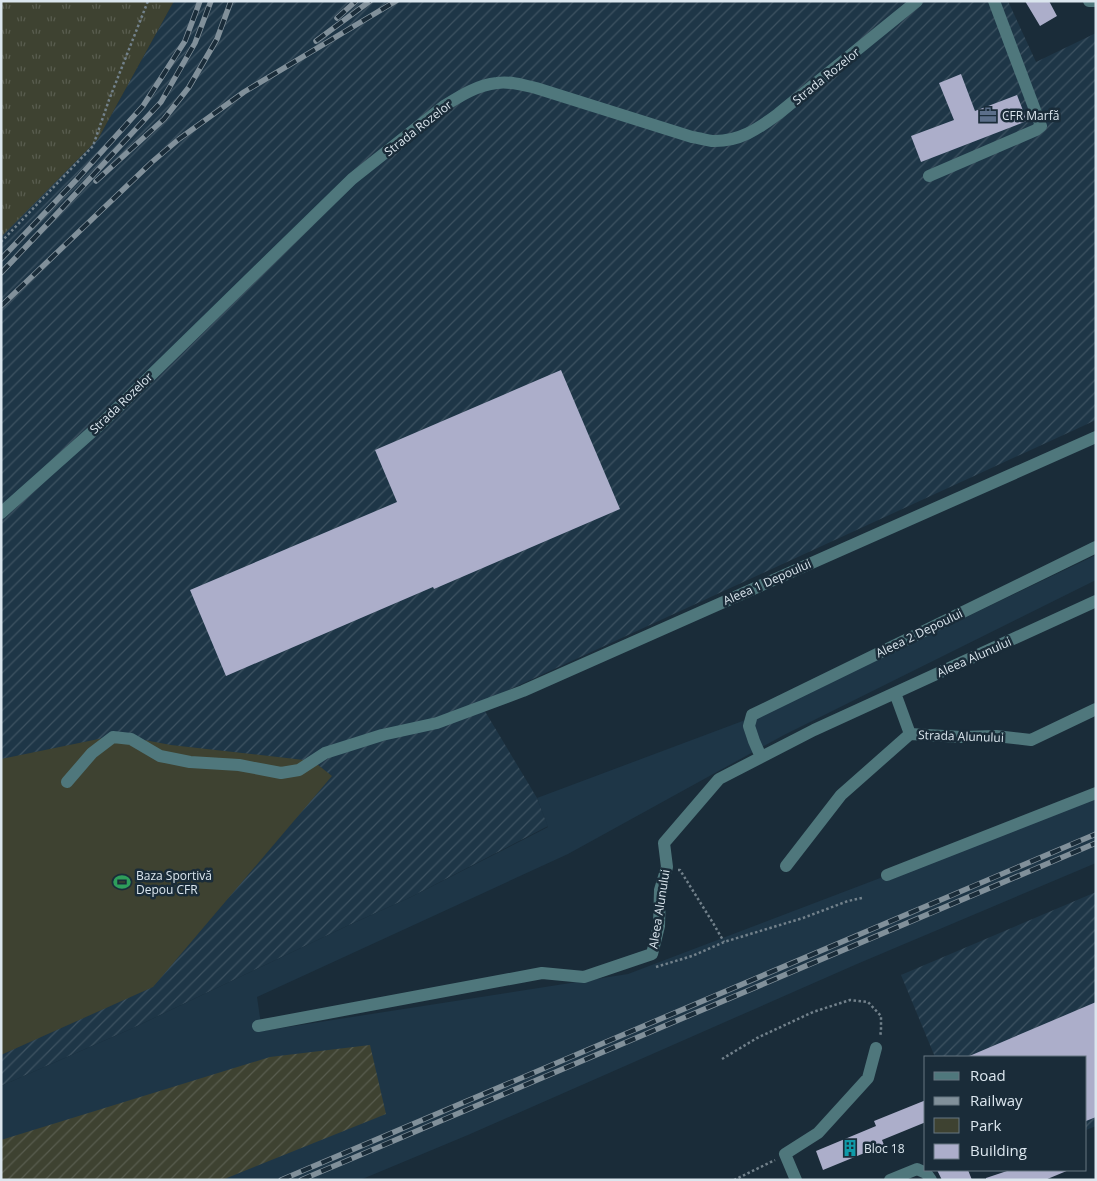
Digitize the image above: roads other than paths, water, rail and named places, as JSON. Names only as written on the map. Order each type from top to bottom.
[{"type":"street","name":"Strada Rozelor","points":[[1,513],[102,423],[352,179],[444,106],[460,96],[478,87],[498,83],[518,84],[692,137],[712,141],[732,140],[754,131],[778,114],[917,1]]},
{"type":"street","points":[[929,176],[1036,130],[1041,126],[994,1]]},
{"type":"street","points":[[1089,1],[1094,1]]},
{"type":"street","name":"Aleea 1 Depoului","points":[[67,782],[92,753],[113,737],[132,739],[160,756],[190,762],[239,765],[281,773],[299,770],[325,753],[373,738],[437,723],[523,691],[1096,437]]},
{"type":"street","name":"Aleea 2 Depoului","points":[[761,757],[749,726],[752,715],[1096,547]]},
{"type":"street","name":"Aleea Alunului","points":[[258,1026],[542,973],[584,977],[652,954],[659,926],[660,890],[667,867],[664,843],[719,778],[814,730],[1096,601]]},
{"type":"street","points":[[895,693],[910,734]]},
{"type":"street","name":"Strada Alunului","points":[[786,866],[841,795],[910,734],[960,737],[996,736],[1032,740],[1096,709]]},
{"type":"street","points":[[887,875],[1096,794]]},
{"type":"street","points":[[796,1180],[786,1154],[818,1133],[868,1078],[876,1048]]},
{"type":"street","points":[[890,1180],[916,1169],[926,1173],[932,1180]]},
{"type":"railway","points":[[1,259],[143,106],[185,41],[200,1]]},
{"type":"railway","points":[[1,273],[161,102],[195,43],[211,1]]},
{"type":"railway","points":[[96,181],[164,119],[189,87],[217,39],[231,1]]},
{"type":"railway","points":[[337,18],[356,1]]},
{"type":"railway","points":[[316,41],[370,1]]},
{"type":"railway","points":[[1,306],[152,162],[179,139],[244,92],[396,1]]},
{"type":"railway","points":[[281,1180],[1096,834]]},
{"type":"railway","points":[[301,1180],[1096,843]]},
{"type":"place","name":"CFR Marfă","points":[[988,115]]},
{"type":"place","name":"Baza Sportivă Depou CFR","points":[[122,882]]},
{"type":"place","name":"Bloc 18","points":[[850,1148]]}]
